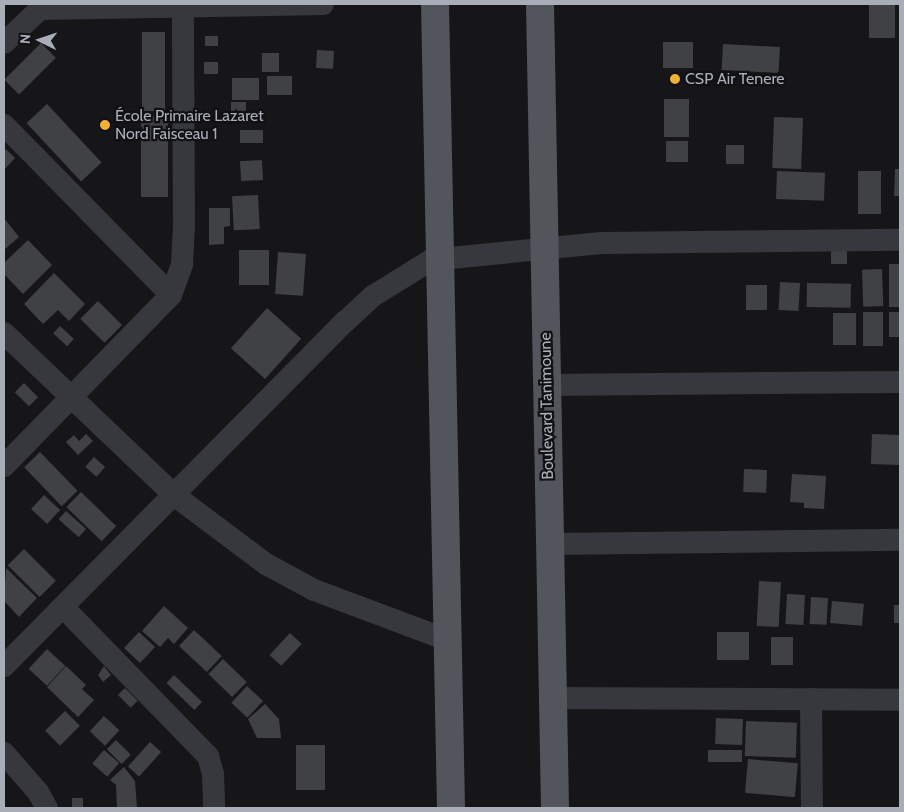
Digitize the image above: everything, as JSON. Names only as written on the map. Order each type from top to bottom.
[{"type":"main road","points":[[435,4],[451,808]]},
{"type":"main road","name":"Boulevard Tanimoune","points":[[540,4],[543,248],[555,808]]},
{"type":"street","points":[[4,43],[40,6],[183,8],[322,4]]},
{"type":"street","points":[[4,466],[171,295],[182,264],[184,229],[183,8]]},
{"type":"street","points":[[4,124],[171,295]]},
{"type":"street","points":[[4,666],[373,296],[440,258],[600,243],[900,240]]},
{"type":"street","points":[[4,333],[174,495],[287,578],[448,640]]},
{"type":"street","points":[[546,385],[900,382]]},
{"type":"street","points":[[550,544],[900,540]]},
{"type":"street","points":[[63,607],[208,756],[213,774],[214,808]]},
{"type":"street","points":[[554,698],[900,700]]},
{"type":"street","points":[[811,699],[812,808]]},
{"type":"street","points":[[4,753],[38,792],[47,808]]},
{"type":"building","points":[[869,4],[895,4],[895,38],[869,38]]},
{"type":"building","points":[[142,32],[165,32],[165,111],[142,111]]},
{"type":"building","points":[[205,36],[218,36],[218,46],[205,46]]},
{"type":"building","points":[[663,42],[693,42],[693,68],[663,68]]},
{"type":"building","points":[[41,43],[56,58],[19,95],[4,80]]},
{"type":"building","points":[[723,44],[780,47],[779,73],[722,70]]},
{"type":"building","points":[[317,50],[334,51],[333,69],[316,68]]},
{"type":"building","points":[[262,53],[279,53],[279,72],[262,72]]},
{"type":"building","points":[[204,62],[218,62],[218,74],[204,74]]},
{"type":"building","points":[[267,76],[292,76],[292,95],[267,95]]},
{"type":"building","points":[[232,78],[259,78],[259,100],[232,100]]},
{"type":"building","points":[[664,99],[689,99],[689,137],[664,137]]},
{"type":"building","points":[[231,102],[246,102],[246,115],[231,115]]},
{"type":"building","points":[[47,104],[102,163],[81,182],[27,123]]},
{"type":"building","points":[[141,116],[168,116],[168,197],[141,197]]},
{"type":"building","points":[[774,117],[803,118],[801,169],[772,168]]},
{"type":"building","points":[[240,130],[263,130],[263,143],[240,143]]},
{"type":"building","points":[[666,141],[688,141],[688,162],[666,162]]},
{"type":"building","points":[[726,145],[744,145],[744,164],[726,164]]},
{"type":"building","points":[[6,149],[15,158],[4,170],[4,152]]},
{"type":"building","points":[[262,160],[263,180],[241,181],[240,161]]},
{"type":"building","points":[[895,169],[900,169],[900,196],[894,196]]},
{"type":"building","points":[[777,171],[825,173],[824,201],[776,199]]},
{"type":"building","points":[[858,171],[881,171],[881,214],[858,214]]},
{"type":"building","points":[[258,195],[260,229],[234,230],[232,196]]},
{"type":"building","points":[[209,208],[230,208],[230,226],[224,227],[224,244],[209,245]]},
{"type":"building","points":[[4,218],[19,237],[4,250]]},
{"type":"building","points":[[28,240],[52,265],[23,294],[4,274],[4,263]]},
{"type":"building","points":[[831,246],[847,246],[847,264],[831,264]]},
{"type":"building","points":[[239,250],[269,250],[269,285],[239,285]]},
{"type":"building","points":[[278,252],[306,254],[303,296],[275,294]]},
{"type":"building","points":[[889,264],[900,264],[900,307],[889,307]]},
{"type":"building","points":[[882,269],[883,306],[863,307],[862,270]]},
{"type":"building","points":[[54,273],[85,304],[69,321],[58,310],[43,324],[24,304]]},
{"type":"building","points":[[780,282],[800,283],[799,311],[779,310]]},
{"type":"building","points":[[807,283],[851,284],[851,308],[807,307]]},
{"type":"building","points":[[746,285],[767,285],[767,310],[746,310]]},
{"type":"building","points":[[98,301],[122,325],[104,343],[80,319]]},
{"type":"building","points":[[267,308],[301,339],[265,379],[231,348]]},
{"type":"building","points":[[863,312],[883,312],[883,346],[863,346]]},
{"type":"building","points":[[889,312],[900,312],[900,337],[889,337]]},
{"type":"building","points":[[833,313],[856,313],[856,345],[833,345]]},
{"type":"building","points":[[60,326],[74,339],[67,346],[53,333]]},
{"type":"building","points":[[24,383],[38,397],[29,406],[15,392]]},
{"type":"building","points":[[86,434],[93,441],[78,455],[66,442],[74,435],[79,441]]},
{"type":"building","points":[[872,434],[900,435],[899,465],[871,464]]},
{"type":"building","points":[[40,452],[78,491],[62,506],[24,467]]},
{"type":"building","points":[[94,457],[105,467],[96,477],[85,467]]},
{"type":"building","points":[[744,469],[767,470],[766,493],[743,492]]},
{"type":"building","points":[[792,474],[826,476],[824,509],[804,508],[804,503],[790,502]]},
{"type":"building","points":[[81,492],[116,526],[102,541],[66,507]]},
{"type":"building","points":[[44,495],[60,510],[47,524],[31,509]]},
{"type":"building","points":[[66,511],[86,529],[79,537],[59,519]]},
{"type":"building","points":[[24,549],[56,581],[40,597],[8,565]]},
{"type":"building","points":[[6,568],[37,598],[19,617],[4,601]]},
{"type":"building","points":[[759,581],[781,582],[779,627],[757,626]]},
{"type":"building","points":[[787,594],[805,595],[803,625],[785,624]]},
{"type":"building","points":[[811,597],[828,598],[827,625],[810,624]]},
{"type":"building","points":[[832,601],[864,604],[862,626],[830,623]]},
{"type":"building","points":[[894,605],[900,605],[900,623],[894,623]]},
{"type":"building","points":[[164,606],[188,628],[174,644],[168,638],[160,647],[142,631]]},
{"type":"building","points":[[194,630],[222,656],[207,672],[179,646]]},
{"type":"building","points":[[139,632],[155,647],[140,663],[124,648]]},
{"type":"building","points":[[717,632],[749,632],[749,660],[717,660]]},
{"type":"building","points":[[290,633],[302,644],[281,666],[270,655]]},
{"type":"building","points":[[771,637],[793,637],[793,665],[771,665]]},
{"type":"building","points":[[47,649],[65,666],[47,686],[29,669]]},
{"type":"building","points":[[223,659],[247,682],[232,697],[208,674]]},
{"type":"building","points":[[66,666],[86,685],[82,689],[94,700],[78,717],[47,687]]},
{"type":"building","points":[[104,666],[111,675],[103,682],[98,675]]},
{"type":"building","points":[[174,675],[202,702],[194,710],[166,683]]},
{"type":"building","points":[[247,686],[263,701],[247,718],[231,703]]},
{"type":"building","points":[[125,688],[138,701],[131,708],[118,695]]},
{"type":"building","points":[[265,704],[279,719],[281,738],[257,738],[248,719]]},
{"type":"building","points":[[65,711],[80,726],[60,746],[45,731]]},
{"type":"building","points":[[104,716],[119,730],[105,746],[90,731]]},
{"type":"building","points":[[716,718],[743,719],[742,745],[715,744]]},
{"type":"building","points":[[746,721],[797,723],[796,758],[745,756]]},
{"type":"building","points":[[116,740],[131,755],[122,764],[107,749]]},
{"type":"building","points":[[150,742],[161,752],[139,777],[128,767]]},
{"type":"building","points":[[296,745],[325,745],[325,790],[296,790]]},
{"type":"building","points":[[104,750],[119,763],[107,777],[92,764]]},
{"type":"building","points":[[708,750],[742,750],[742,762],[708,762]]},
{"type":"building","points":[[748,759],[798,763],[795,797],[745,793]]},
{"type":"building","points":[[124,767],[135,781],[137,808],[117,808],[116,785],[110,780]]},
{"type":"building","points":[[72,798],[83,798],[83,808],[72,808]]},
{"type":"place","name":"CSP Air Tenere","points":[[675,79]]},
{"type":"place","name":"École Primaire Lazaret Nord Faisceau 1","points":[[105,125]]}]
